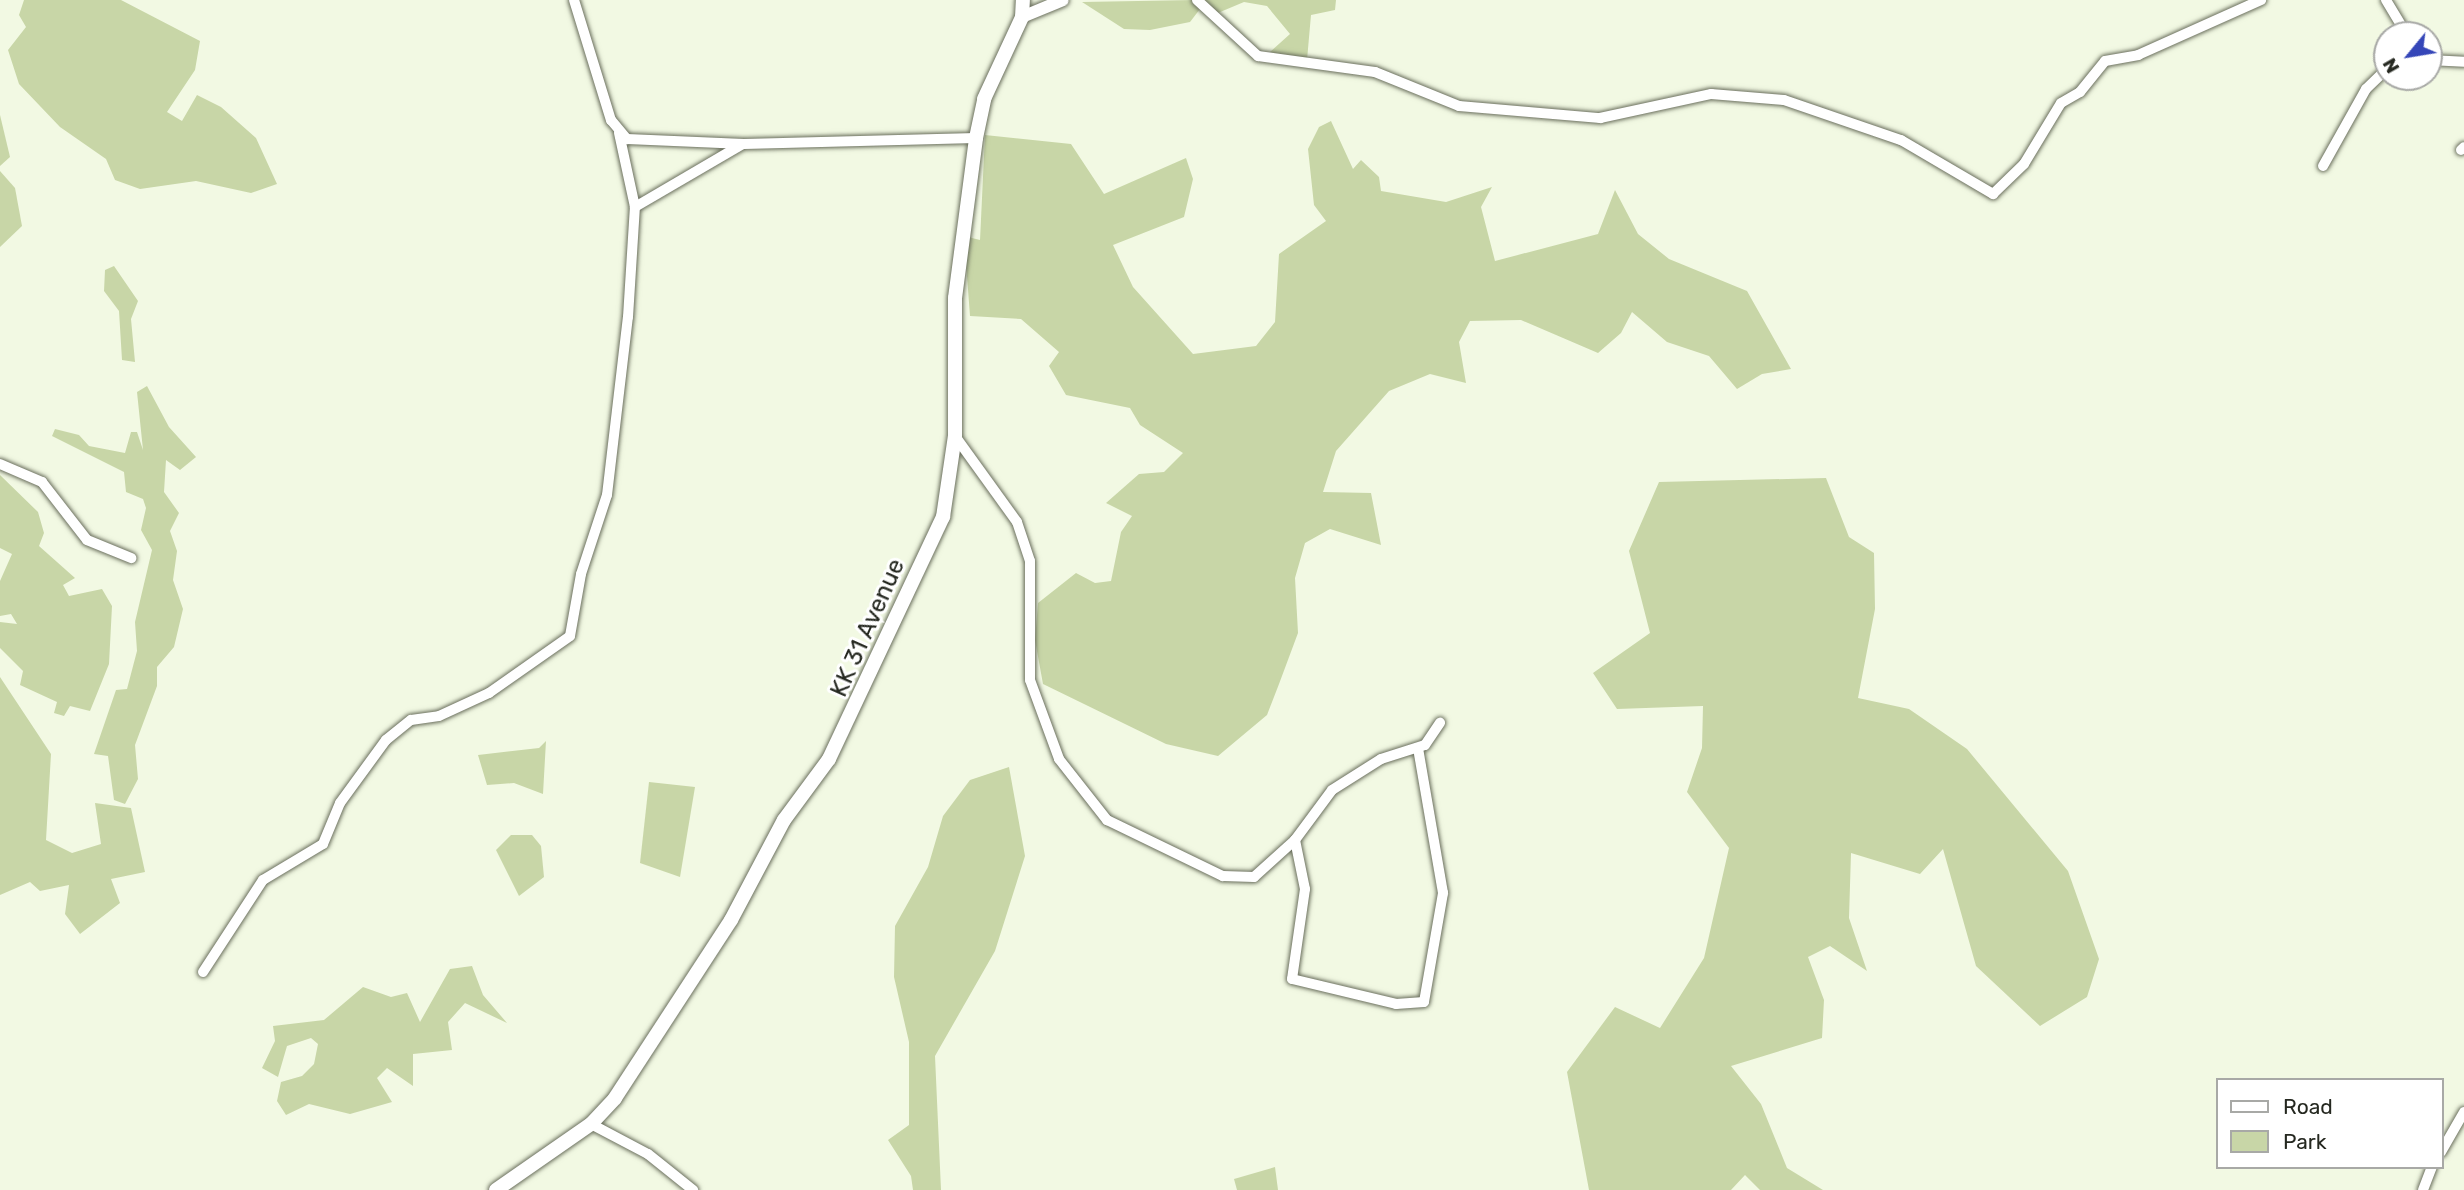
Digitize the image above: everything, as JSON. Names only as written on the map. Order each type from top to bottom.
[{"type":"main road","points":[[1022,17],[1023,0]]},
{"type":"main road","name":"KK 31 Avenue","points":[[496,1190],[590,1124],[731,920],[784,820],[855,713],[943,517],[955,436],[955,298],[976,138],[984,99],[1022,17]]},
{"type":"street","points":[[203,972],[263,880],[323,844],[340,803],[386,740],[411,720],[439,716],[489,693],[570,636],[613,457],[635,207],[619,133],[574,0]]},
{"type":"street","points":[[1022,17],[1063,0]]},
{"type":"street","points":[[1197,0],[1258,56],[1375,72],[1460,106],[1600,118],[1711,94],[1784,100],[1901,140],[1993,194],[2024,164],[2061,103],[2080,92],[2105,61],[2138,55],[2261,0]]},
{"type":"street","points":[[2386,0],[2399,21]]},
{"type":"street","points":[[2443,61],[2464,62]]},
{"type":"street","points":[[2323,166],[2366,89],[2373,82]]},
{"type":"street","points":[[619,133],[644,143],[744,144],[976,138]]},
{"type":"street","points":[[635,207],[744,144]]},
{"type":"street","points":[[955,436],[1017,522],[1030,561],[1030,680],[1059,759],[1099,812],[1237,880],[1254,877],[1295,840],[1332,789],[1357,771],[1418,748],[1440,723]]},
{"type":"street","points":[[0,464],[42,482],[87,540],[131,558]]},
{"type":"street","points":[[1295,840],[1306,889],[1292,979],[1395,1004],[1424,1002],[1443,893],[1418,748]]},
{"type":"street","points":[[2443,1149],[2464,1112]]},
{"type":"street","points":[[590,1124],[648,1154],[693,1190]]},
{"type":"street","points":[[2423,1190],[2431,1169]]},
{"type":"green space","points":[[24,0],[121,0],[200,41],[195,70],[167,112],[182,121],[197,95],[221,107],[256,138],[277,184],[251,193],[196,181],[140,189],[115,180],[106,159],[60,127],[19,84],[8,50],[26,27],[19,15]]},
{"type":"green space","points":[[1194,0],[1200,9],[1190,22],[1150,30],[1124,29],[1082,2]]},
{"type":"green space","points":[[1200,0],[1336,0],[1335,10],[1311,15],[1307,60],[1270,52],[1290,34],[1267,6],[1244,2],[1213,15]]},
{"type":"green space","points":[[0,115],[10,157],[0,166]]},
{"type":"green space","points":[[1331,121],[1353,169],[1361,160],[1379,177],[1381,191],[1446,202],[1492,187],[1481,207],[1495,261],[1598,234],[1615,190],[1638,234],[1669,259],[1747,291],[1791,369],[1762,374],[1737,389],[1709,356],[1667,342],[1632,312],[1621,333],[1598,353],[1521,320],[1470,321],[1459,342],[1466,383],[1430,374],[1389,391],[1336,451],[1323,492],[1371,493],[1381,545],[1330,529],[1305,543],[1295,578],[1298,633],[1267,715],[1218,756],[1166,744],[1043,684],[1035,640],[1038,603],[1076,573],[1095,583],[1111,581],[1121,532],[1132,516],[1106,503],[1139,474],[1164,472],[1183,453],[1140,425],[1130,408],[1066,395],[1049,366],[1059,352],[1021,319],[970,316],[964,236],[980,240],[985,135],[1071,144],[1104,194],[1186,158],[1193,179],[1184,217],[1113,245],[1133,287],[1193,354],[1256,346],[1275,322],[1279,254],[1326,221],[1314,205],[1308,149],[1319,127]]},
{"type":"green space","points":[[0,171],[15,188],[22,226],[0,247]]},
{"type":"green space","points":[[114,266],[138,301],[131,319],[135,362],[122,360],[119,311],[104,291],[105,270]]},
{"type":"green space","points":[[147,386],[169,427],[196,457],[180,470],[166,460],[164,492],[179,513],[170,531],[177,551],[173,580],[183,609],[174,647],[157,667],[157,686],[135,745],[138,779],[125,804],[114,800],[108,756],[94,754],[116,690],[127,689],[137,651],[135,622],[152,550],[141,530],[146,508],[143,499],[126,492],[124,472],[52,436],[55,429],[79,435],[89,446],[125,453],[131,432],[137,432],[143,450],[137,392]]},
{"type":"green space","points":[[0,475],[38,512],[44,533],[39,546],[75,578],[63,585],[69,596],[102,589],[112,606],[109,664],[90,711],[70,706],[64,716],[54,713],[57,702],[20,685],[23,671],[0,648],[0,622],[17,624],[11,614],[0,616],[0,581],[12,554],[0,548]]},
{"type":"green space","points":[[1826,478],[1849,537],[1874,553],[1875,609],[1858,698],[1909,709],[1967,749],[2068,871],[2099,959],[2087,997],[2040,1026],[1976,966],[1943,849],[1920,874],[1851,853],[1849,918],[1867,971],[1830,946],[1808,957],[1824,1000],[1822,1038],[1731,1066],[1761,1104],[1787,1168],[1823,1190],[1760,1190],[1745,1175],[1731,1190],[1589,1190],[1567,1072],[1615,1007],[1660,1028],[1704,958],[1729,848],[1687,792],[1702,748],[1703,706],[1617,709],[1593,673],[1650,633],[1629,551],[1659,482]]},
{"type":"green space","points":[[0,677],[51,754],[46,840],[72,853],[101,844],[95,803],[131,808],[145,872],[111,879],[120,903],[80,934],[65,914],[69,885],[40,891],[30,882],[0,895]]},
{"type":"green space","points":[[546,741],[543,794],[514,783],[487,785],[478,755],[539,748]]},
{"type":"green space","points":[[1009,767],[1025,856],[995,951],[935,1056],[941,1190],[913,1190],[911,1176],[888,1140],[909,1125],[909,1042],[894,977],[895,926],[928,867],[943,816],[970,780]]},
{"type":"green space","points":[[649,782],[695,787],[680,877],[640,863]]},
{"type":"green space","points":[[511,835],[532,835],[541,846],[544,877],[519,896],[496,850]]},
{"type":"green space","points":[[472,966],[483,995],[507,1023],[465,1003],[448,1022],[452,1050],[413,1054],[413,1086],[387,1068],[377,1078],[392,1102],[350,1114],[309,1104],[286,1115],[277,1101],[281,1082],[302,1076],[314,1064],[318,1044],[311,1038],[287,1046],[278,1077],[262,1068],[275,1041],[273,1026],[324,1020],[363,987],[391,997],[407,993],[420,1022],[450,969]]},
{"type":"green space","points":[[1275,1167],[1278,1190],[1237,1190],[1234,1179]]}]
